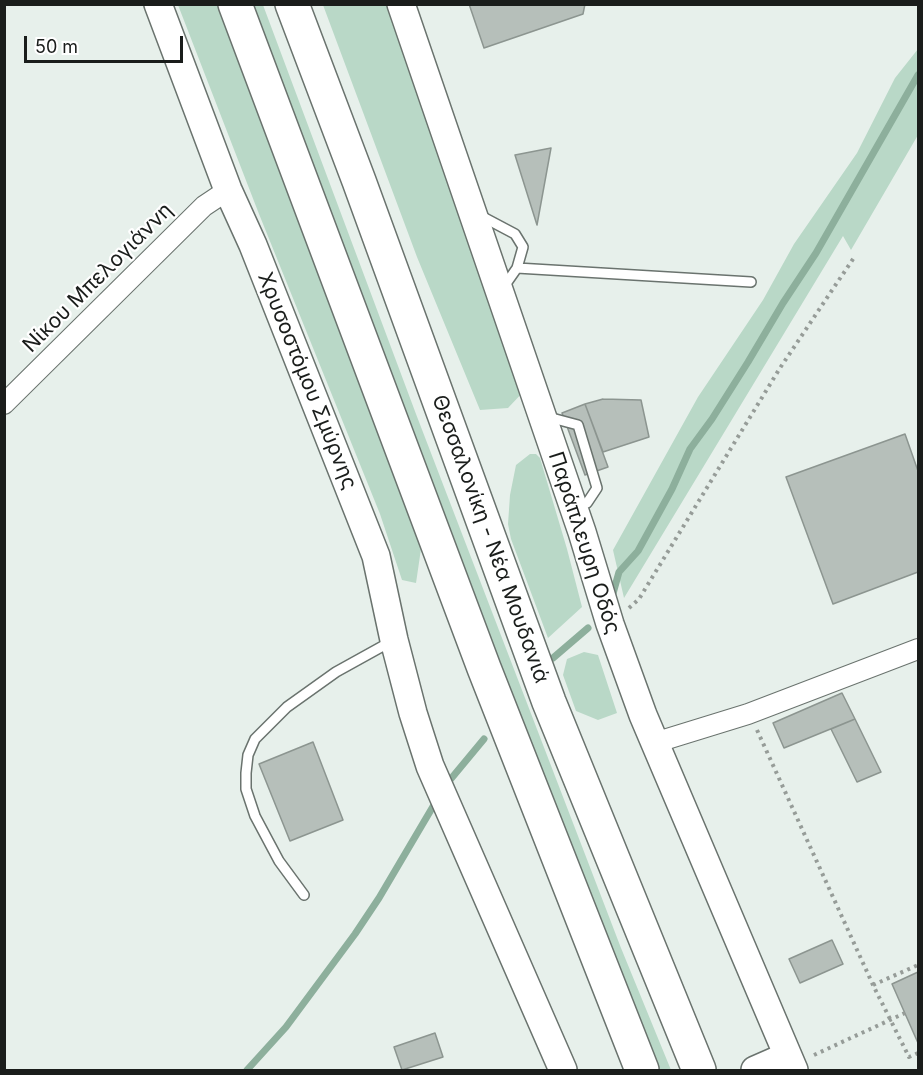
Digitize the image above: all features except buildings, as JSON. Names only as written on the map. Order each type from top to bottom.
[{"type":"highway","points":[[235,4],[516,753],[642,1071]]},
{"type":"highway","name":"Θεσσαλονίκη - Νέα Μουδανιά","points":[[292,4],[549,702],[699,1071]]},
{"type":"street","name":"Χρυσοστόμου Σμύρνης","points":[[158,4],[228,190],[253,245],[376,556],[394,640],[430,766],[564,1071]]},
{"type":"street","name":"Παράπλευρη Οδός","points":[[401,4],[582,532],[610,624],[654,743],[795,1062]]},
{"type":"street","name":"Νίκου Μπελογιάννη","points":[[4,404],[204,206],[228,190]]},
{"type":"street","points":[[654,743],[748,714],[918,649]]},
{"type":"street","points":[[755,1071],[795,1062]]},
{"type":"lane","points":[[472,212],[515,234],[523,247],[517,268],[500,292]]},
{"type":"lane","points":[[517,268],[751,282]]},
{"type":"lane","points":[[542,415],[578,425],[597,488],[587,503]]},
{"type":"lane","points":[[304,895],[279,861],[255,816],[246,789],[248,755],[255,739],[287,707],[336,672],[394,640]]},
{"type":"path","points":[[610,624],[639,599],[780,368],[855,256]]},
{"type":"path","points":[[748,714],[873,985],[909,1057],[918,1053]]},
{"type":"path","points":[[873,985],[918,965]]},
{"type":"path","points":[[795,1062],[905,1013]]},
{"type":"green space","points":[[178,5],[217,5],[421,549],[416,583],[402,580],[380,514],[259,214]]},
{"type":"green space","points":[[249,5],[263,5],[416,414],[621,948],[671,1070],[658,1070],[610,952],[403,419]]},
{"type":"green space","points":[[323,5],[393,5],[526,389],[508,408],[480,410],[417,257]]},
{"type":"green space","points":[[918,49],[918,135],[851,250],[843,236],[624,598],[613,550],[698,397],[763,300],[794,244],[857,153],[895,78]]},
{"type":"green space","points":[[530,454],[536,454],[540,458],[582,607],[548,638],[511,539],[508,524],[510,495],[516,465]]},
{"type":"green space","points":[[584,652],[598,655],[617,713],[598,720],[576,711],[563,675],[567,659]]},
{"type":"waterway","points":[[612,597],[619,572],[638,551],[672,489],[690,449],[712,419],[816,253],[918,75]]},
{"type":"waterway","points":[[553,658],[588,628]]},
{"type":"waterway","points":[[445,786],[484,739]]},
{"type":"waterway","points":[[247,1070],[286,1027],[355,934],[438,798]]}]
